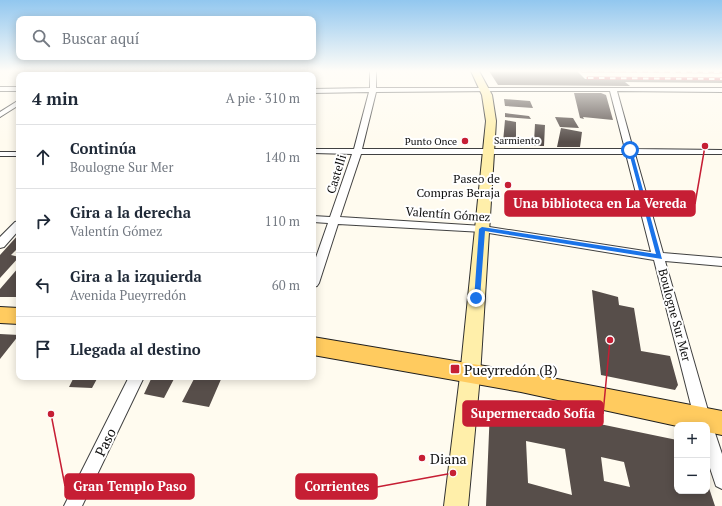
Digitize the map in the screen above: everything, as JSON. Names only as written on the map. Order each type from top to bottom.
[{"type":"main road","points":[[456,506],[471,372],[491,118],[485,95]]},
{"type":"main road","points":[[0,315],[16,316]]},
{"type":"main road","points":[[316,346],[471,372],[696,422]]},
{"type":"street","name":"Castelli","points":[[316,275],[357,152],[372,95]]},
{"type":"street","name":"Boulogne Sur Mer","points":[[614,95],[708,422]]},
{"type":"street","points":[[0,115],[16,104]]},
{"type":"street","name":"Sarmiento","points":[[316,151],[630,150],[722,152]]},
{"type":"street","points":[[0,154],[16,154]]},
{"type":"street","name":"Valentín Gómez","points":[[316,219],[482,229],[660,257],[722,262]]},
{"type":"street","points":[[0,244],[16,227]]},
{"type":"street","name":"Paso","points":[[73,506],[136,380]]},
{"type":"street","name":"Boulogne Sur Mer","points":[[710,429],[722,480]]},
{"type":"building","points":[[574,95],[606,95],[613,120],[580,118]]},
{"type":"building","points":[[504,99],[530,101],[533,108],[505,106]]},
{"type":"building","points":[[505,113],[529,116],[531,119],[505,117]]},
{"type":"building","points":[[555,117],[573,118],[579,128],[560,127]]},
{"type":"building","points":[[505,120],[516,122],[516,141],[534,142],[535,124],[545,125],[544,146],[511,146],[503,142]]},
{"type":"building","points":[[561,128],[582,132],[580,147],[557,147]]},
{"type":"building","points":[[16,237],[16,250],[11,255],[16,256],[16,260],[0,278],[0,255]]},
{"type":"building","points":[[16,270],[16,297],[0,297],[0,289]]},
{"type":"building","points":[[592,290],[618,297],[619,305],[634,308],[641,351],[670,356],[678,385],[675,390],[601,375]]},
{"type":"building","points":[[0,334],[16,335],[16,339],[0,359]]},
{"type":"building","points":[[72,380],[96,380],[92,388],[69,387]]},
{"type":"building","points":[[151,380],[173,380],[164,398],[144,394]]},
{"type":"building","points":[[193,380],[221,380],[209,407],[182,402]]},
{"type":"building","points":[[498,403],[674,439],[674,494],[710,494],[710,491],[715,506],[486,506],[490,408]],"holes":[[[526,441],[565,449],[572,495],[528,483]],[[601,457],[624,462],[630,487],[604,481]]]},
{"type":"place","name":"Punto Once","points":[[465,141]]},
{"type":"place","name":"Una biblioteca en La Vereda","points":[[705,146]]},
{"type":"place","name":"Paseo de Compras Beraja","points":[[508,185]]},
{"type":"place","name":"Supermercado Sofía","points":[[610,340]]},
{"type":"place","name":"Pueyrredón (B)","points":[[455,369]]},
{"type":"place","name":"Gran Templo Paso","points":[[51,414]]},
{"type":"place","name":"Diana","points":[[422,458]]},
{"type":"place","name":"Corrientes","points":[[453,473]]},
{"type":"route","points":[[476,298],[482,229],[660,257],[630,150]]}]
